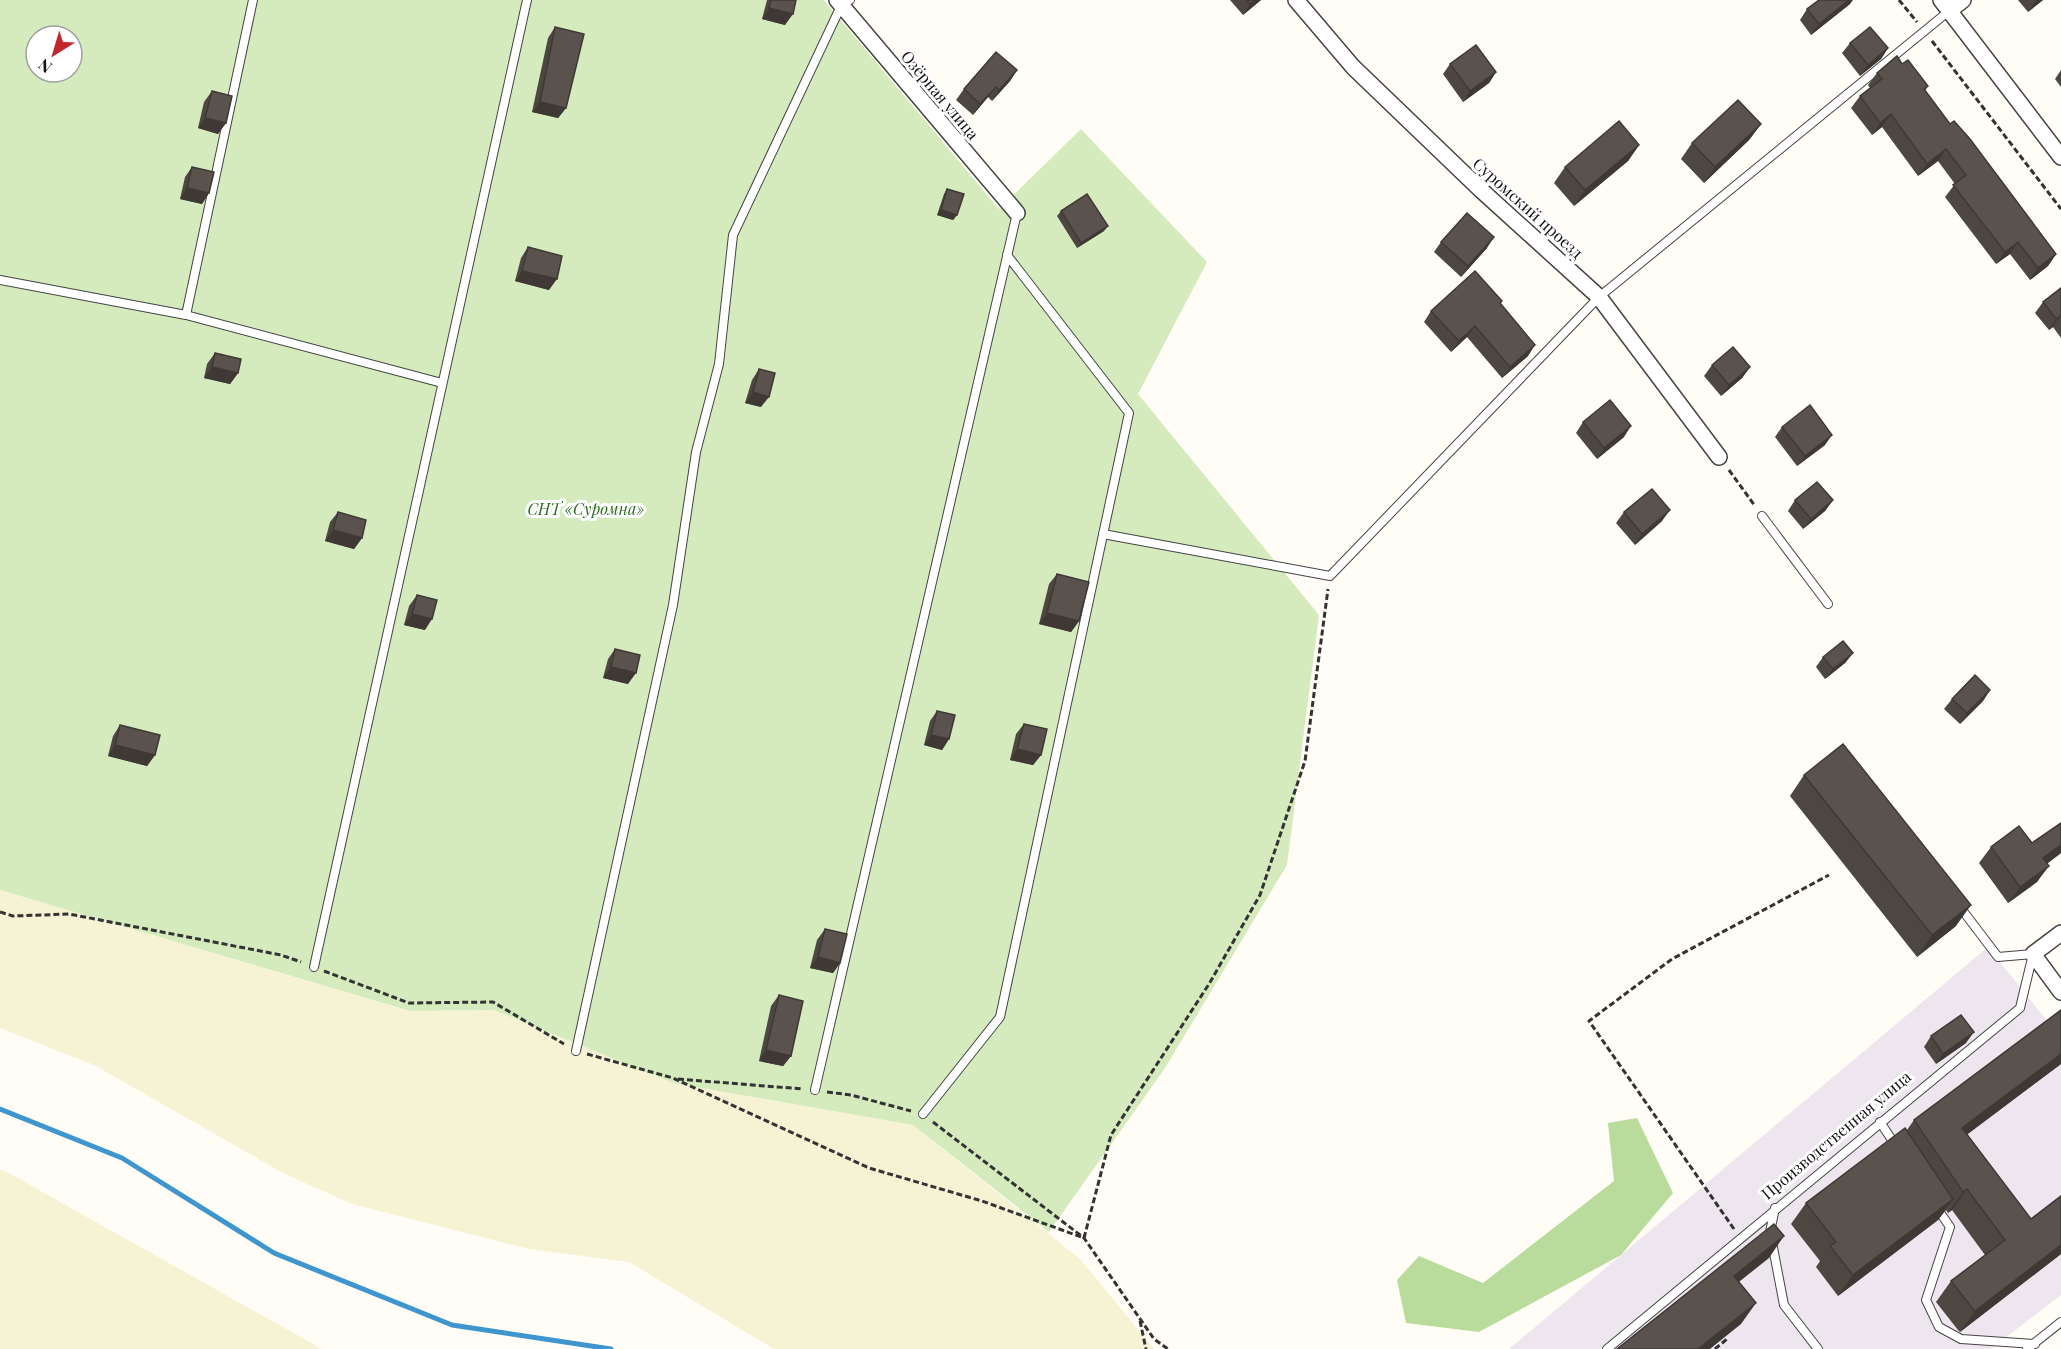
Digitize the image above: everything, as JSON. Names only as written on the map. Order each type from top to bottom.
[{"type":"street","name":"Суромский проезд","points":[[1296,0],[1353,67],[1599,297],[1719,457]]},
{"type":"street","points":[[1963,0],[1945,5],[2061,157]]},
{"type":"street","name":"Озёрная улица","points":[[843,2],[1017,213]]},
{"type":"street","points":[[2061,933],[2033,954],[2061,992]]},
{"type":"lane","points":[[186,315],[253,0]]},
{"type":"lane","points":[[314,967],[527,0]]},
{"type":"lane","points":[[576,1051],[673,605],[696,452],[719,364],[734,235],[843,2]]},
{"type":"lane","points":[[1103,534],[1330,576],[1599,297],[1925,31],[1945,5]]},
{"type":"lane","points":[[815,1090],[1017,213]]},
{"type":"lane","points":[[923,1114],[1000,1017],[1129,413],[1007,255]]},
{"type":"lane","points":[[0,280],[186,315],[442,383]]},
{"type":"lane","points":[[1762,516],[1828,604]]},
{"type":"lane","points":[[1955,900],[1998,957],[2033,954]]},
{"type":"lane","name":"Производственная улица","points":[[1607,1349],[1742,1240],[1775,1208],[2020,1008],[2033,954]]},
{"type":"lane","points":[[1880,1122],[1899,1150]]},
{"type":"lane","points":[[1931,1198],[1950,1227],[1926,1300],[1939,1326],[1961,1339],[2035,1344]]},
{"type":"lane","points":[[1775,1208],[1770,1232],[1784,1305],[1818,1349]]},
{"type":"lane","points":[[2027,1349],[2061,1322]]},
{"type":"path","points":[[1899,0],[2061,209]]},
{"type":"path","points":[[1719,457],[1762,516]]},
{"type":"path","points":[[1084,1238],[1111,1135],[1209,984],[1260,895],[1305,762],[1330,576]]},
{"type":"path","points":[[1742,1240],[1589,1021],[1672,959],[1829,875]]},
{"type":"path","points":[[0,912],[14,916],[69,914],[281,955],[409,1003],[493,1002],[576,1051],[673,1078],[869,1168],[982,1201],[1084,1238]]},
{"type":"path","points":[[673,1078],[851,1095],[923,1114],[1084,1238],[1154,1340],[1168,1349]]},
{"type":"path","points":[[1140,1319],[1146,1349]]},
{"type":"path","points":[[1715,1349],[1727,1339]]},
{"type":"shaded area","points":[[0,890],[409,1011],[494,1010],[673,1083],[913,1125],[1080,1259],[1154,1349],[774,1349],[629,1262],[529,1249],[352,1204],[283,1173],[94,1065],[0,1028]]},
{"type":"shaded area","points":[[1988,947],[2061,1038],[2061,1295],[1991,1349],[1509,1349]]},
{"type":"shaded area","points":[[0,1170],[5,1171],[322,1349],[0,1349]]},
{"type":"green space","name":"СНТ «Суромна»","points":[[0,0],[824,0],[999,209],[1081,129],[1207,262],[1138,394],[1319,615],[1287,865],[1165,1068],[1049,1232],[913,1125],[673,1083],[494,1010],[410,1011],[0,890]]},
{"type":"green space","points":[[1637,1118],[1673,1193],[1621,1255],[1479,1332],[1406,1323],[1397,1280],[1419,1256],[1483,1283],[1614,1181],[1608,1123]]},
{"type":"building","points":[[771,0],[796,0],[793,14],[769,8]]},
{"type":"building","points":[[1819,0],[1849,0],[1819,24],[1807,9]]},
{"type":"building","points":[[555,27],[584,34],[566,108],[540,102]]},
{"type":"building","points":[[1870,27],[1888,48],[1868,65],[1850,43]]},
{"type":"building","points":[[1476,45],[1496,72],[1470,91],[1450,64]]},
{"type":"building","points":[[996,52],[1017,70],[999,90],[996,87],[980,104],[964,89]]},
{"type":"building","points":[[1897,56],[1902,64],[1908,60],[1928,86],[1924,89],[1950,124],[1954,121],[1970,139],[2056,254],[2038,268],[2018,242],[2005,252],[1953,185],[1966,175],[1946,149],[1927,164],[1891,114],[1880,123],[1860,96],[1882,79],[1877,73]]},
{"type":"building","points":[[212,91],[232,96],[226,123],[205,118]]},
{"type":"building","points":[[1738,100],[1761,124],[1715,167],[1692,143]]},
{"type":"building","points":[[1619,121],[1639,145],[1585,190],[1565,167]]},
{"type":"building","points":[[192,167],[214,172],[209,193],[187,188]]},
{"type":"building","points":[[947,189],[964,194],[957,215],[941,210]]},
{"type":"building","points":[[1087,194],[1108,226],[1081,243],[1061,211]]},
{"type":"building","points":[[1467,213],[1494,237],[1468,266],[1441,242]]},
{"type":"building","points":[[528,247],[562,256],[557,279],[522,271]]},
{"type":"building","points":[[1475,271],[1502,301],[1500,303],[1535,345],[1510,367],[1475,326],[1459,341],[1431,311]]},
{"type":"building","points":[[2061,288],[2061,317],[2056,319],[2043,302]]},
{"type":"building","points":[[1733,347],[1750,367],[1729,385],[1712,365]]},
{"type":"building","points":[[215,353],[241,359],[238,373],[212,367]]},
{"type":"building","points":[[759,369],[775,373],[769,397],[753,392]]},
{"type":"building","points":[[1610,400],[1631,426],[1604,448],[1583,422]]},
{"type":"building","points":[[1810,405],[1832,435],[1805,456],[1782,427]]},
{"type":"building","points":[[1817,482],[1833,500],[1811,519],[1795,500]]},
{"type":"building","points":[[1652,489],[1670,510],[1642,534],[1624,512]]},
{"type":"building","points":[[338,512],[366,520],[362,538],[333,530]]},
{"type":"building","points":[[1057,574],[1089,582],[1079,621],[1047,613]]},
{"type":"building","points":[[417,595],[437,600],[432,619],[412,614]]},
{"type":"building","points":[[1843,641],[1853,653],[1833,669],[1823,657]]},
{"type":"building","points":[[615,649],[640,655],[636,673],[611,667]]},
{"type":"building","points":[[1975,675],[1990,690],[1967,713],[1952,699]]},
{"type":"building","points":[[937,711],[955,715],[949,739],[931,735]]},
{"type":"building","points":[[1024,724],[1047,729],[1041,755],[1017,749]]},
{"type":"building","points":[[120,725],[160,735],[155,755],[115,745]]},
{"type":"building","points":[[1843,744],[1971,905],[1932,935],[1804,775]]},
{"type":"building","points":[[2061,823],[2061,845],[2043,858],[2049,866],[2020,887],[1991,847],[2019,826],[2032,843]]},
{"type":"building","points":[[825,929],[847,934],[840,963],[818,957]]},
{"type":"building","points":[[779,995],[803,1001],[791,1056],[766,1050]]},
{"type":"building","points":[[2061,1010],[2061,1054],[1962,1128],[2031,1219],[2061,1196],[2061,1245],[1975,1311],[1951,1281],[2005,1240],[1967,1189],[1963,1192],[1914,1120]]},
{"type":"building","points":[[1961,1015],[1974,1032],[1943,1054],[1931,1036]]},
{"type":"building","points":[[1905,1128],[1953,1199],[1853,1275],[1830,1246],[1836,1242],[1806,1203]]},
{"type":"building","points":[[1774,1224],[1784,1236],[1734,1276],[1756,1303],[1698,1349],[1617,1349]]},
{"type":"waterway","points":[[0,1109],[122,1158],[274,1253],[452,1325],[611,1349]]}]
